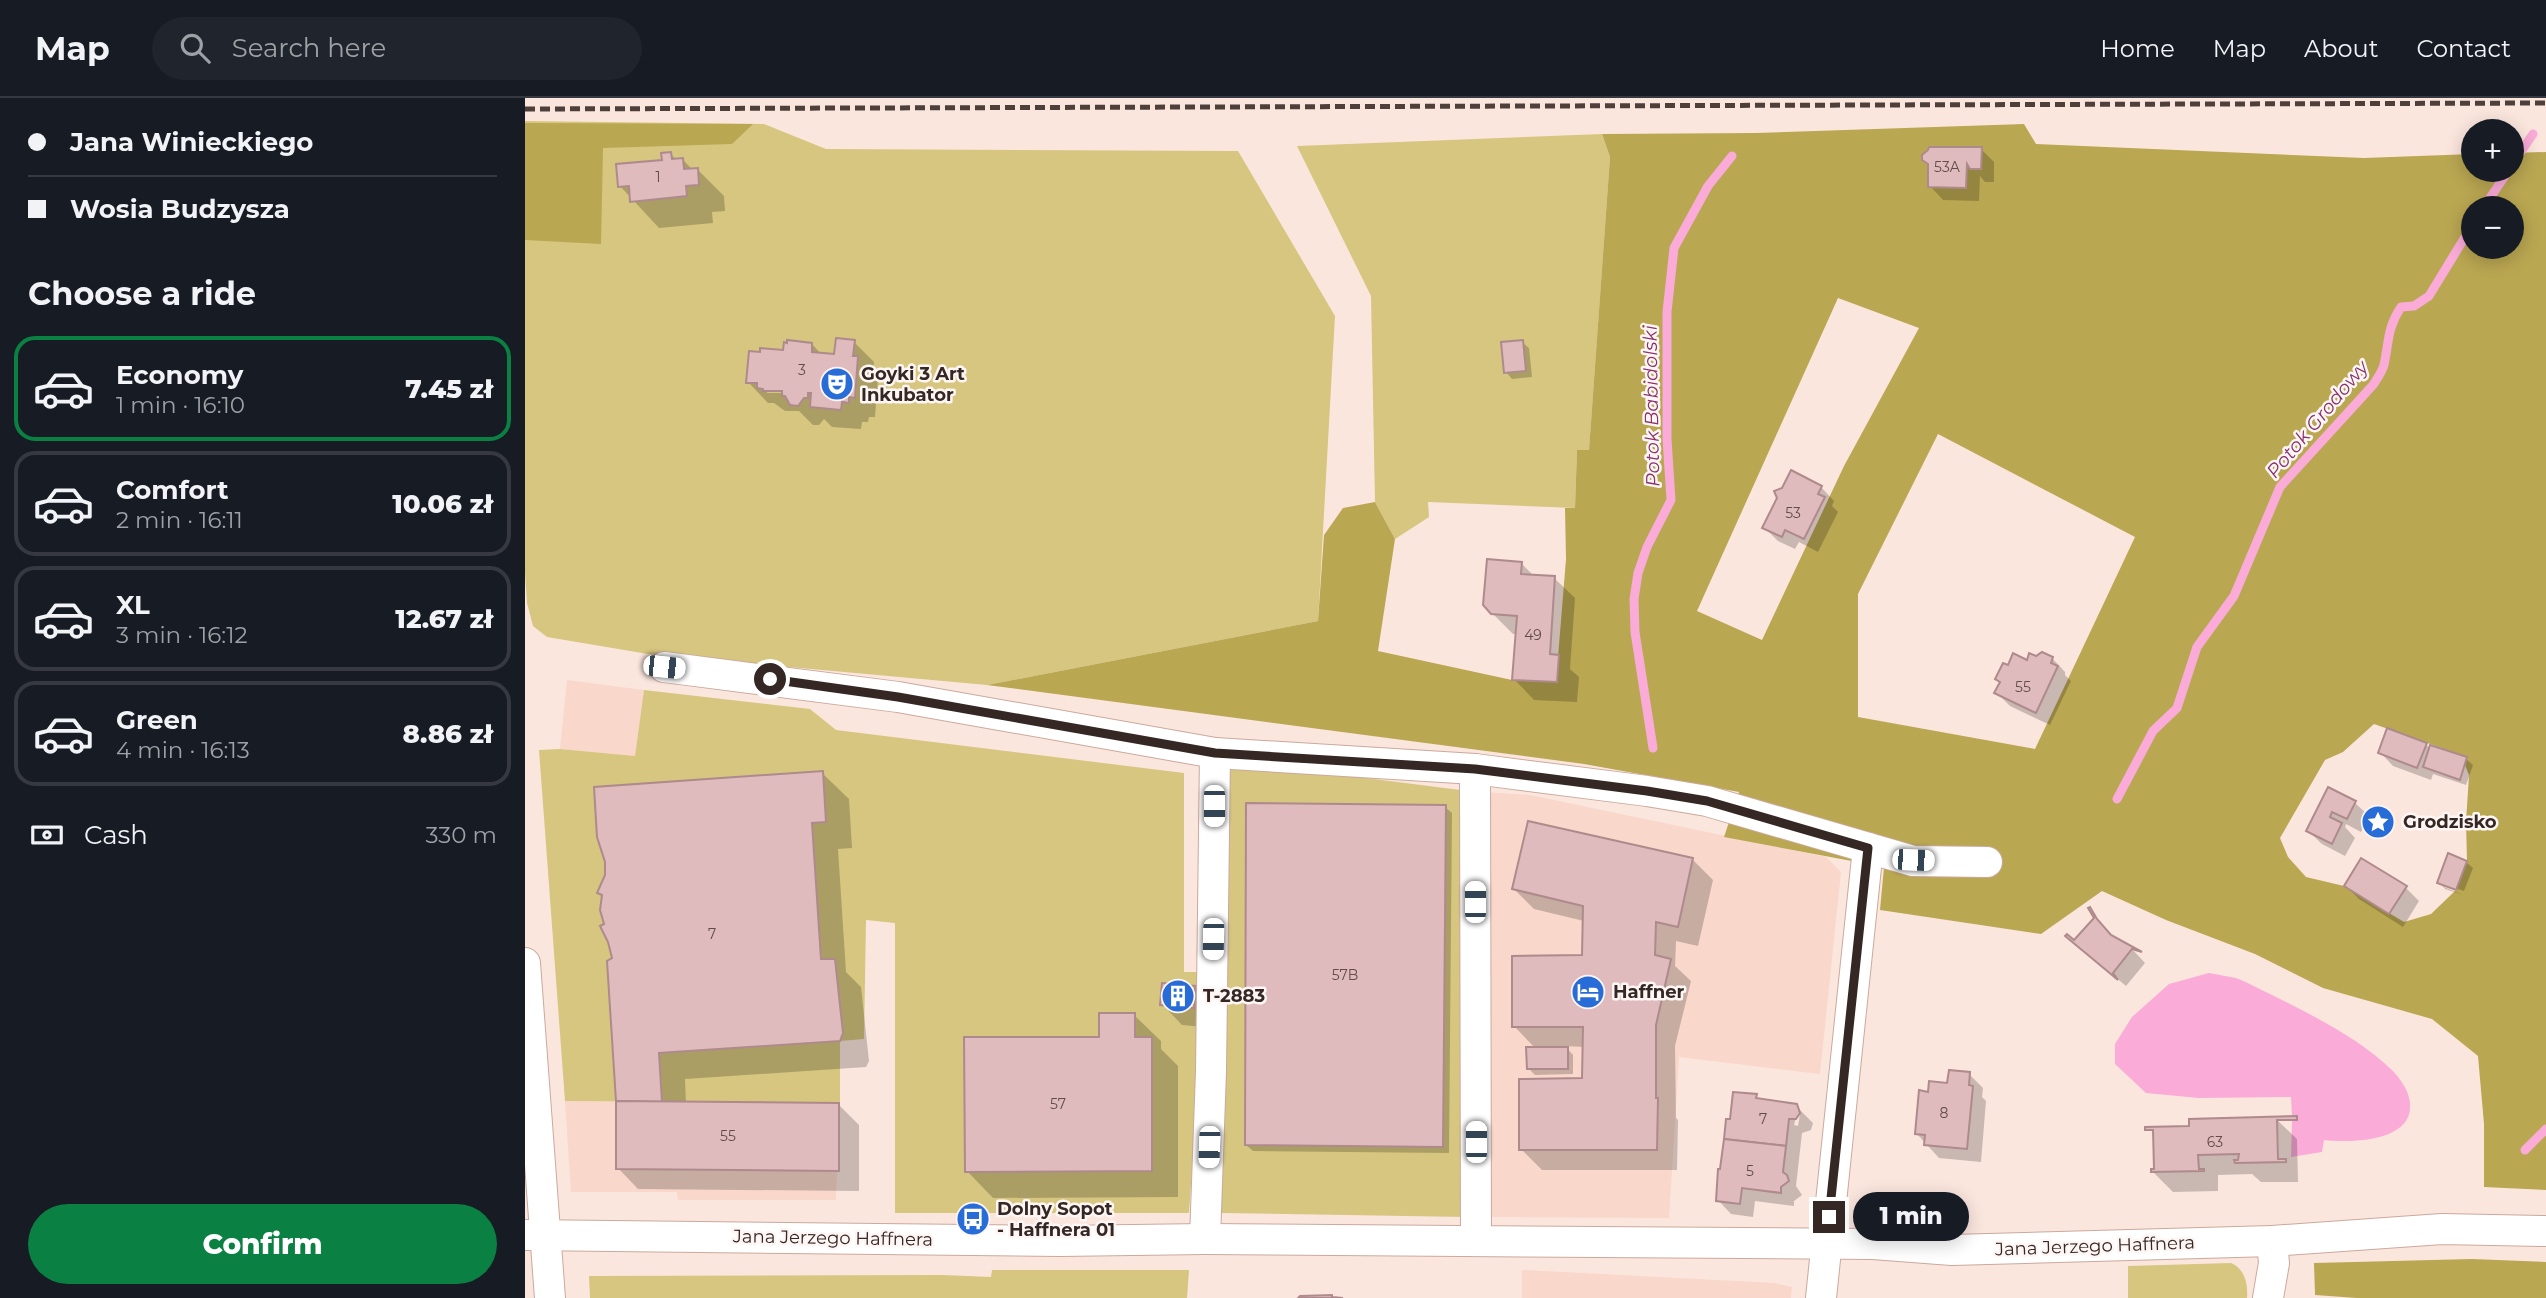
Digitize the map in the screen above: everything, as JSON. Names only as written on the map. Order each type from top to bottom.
[{"type":"street","points":[[664,667],[898,697],[1215,753],[1475,769],[1707,801],[1913,860],[1987,862]]},
{"type":"street","points":[[1205,1239],[1211,1071],[1215,753]]},
{"type":"street","points":[[1475,769],[1476,1241]]},
{"type":"street","points":[[1821,1298],[1868,848]]},
{"type":"street","points":[[525,963],[536,1235],[550,1298]]},
{"type":"street","name":"Jana Jerzego Haffnera","points":[[536,1235],[1060,1241],[1205,1239],[1873,1244],[1952,1250],[2272,1241],[2442,1229],[2546,1231]]},
{"type":"street","points":[[2268,1298],[2274,1263],[2272,1241]]},
{"type":"shaded area","points":[[525,121],[764,124],[826,149],[1238,151],[1335,316],[1318,621],[987,685],[648,654],[547,637],[533,626],[527,603],[525,573]]},
{"type":"shaded area","points":[[525,123],[753,124],[732,144],[603,148],[601,244],[525,240]]},
{"type":"shaded area","points":[[2024,124],[2036,144],[2364,158],[2461,154],[2461,182],[2524,182],[2524,153],[2546,152],[2546,1190],[2484,1187],[2484,1124],[2478,1056],[2432,1019],[2323,988],[2255,954],[2166,920],[2102,891],[2041,934],[1880,910],[1884,867],[1724,837],[1739,792],[1584,764],[987,685],[1318,621],[1324,535],[1343,508],[1375,502],[1395,539],[1378,651],[1512,680],[1556,682],[1566,559],[1565,508],[1575,508],[1577,450],[1589,450],[1610,157],[1602,134],[1756,133]],"holes":[[[1838,298],[1919,328],[1844,466],[1762,640],[1697,611]],[[1938,434],[2135,537],[2035,749],[1858,717],[1858,594]],[[2374,724],[2467,757],[2467,861],[2456,890],[2431,914],[2404,922],[2344,886],[2306,877],[2288,857],[2280,838],[2325,760],[2343,752]]]},
{"type":"shaded area","points":[[1602,134],[1610,157],[1589,451],[1577,450],[1575,508],[1428,502],[1429,517],[1395,539],[1375,502],[1371,296],[1297,146]]},
{"type":"shaded area","points":[[567,680],[644,690],[635,756],[560,749]]},
{"type":"shaded area","points":[[644,690],[810,709],[836,730],[1184,773],[1184,972],[1206,972],[1189,1213],[895,1213],[895,923],[866,920],[864,1039],[840,1041],[840,1103],[565,1101],[539,750],[560,749],[635,756]]},
{"type":"shaded area","points":[[1224,760],[1468,791],[1466,1217],[1220,1213]]},
{"type":"shaded area","points":[[1468,791],[1530,795],[1826,857],[1841,872],[1820,1074],[1679,1057],[1669,1218],[1466,1217]]},
{"type":"shaded area","points":[[2209,973],[2236,978],[2286,1002],[2335,1028],[2380,1059],[2396,1074],[2408,1094],[2409,1116],[2402,1126],[2391,1133],[2364,1140],[2324,1140],[2322,1152],[2291,1157],[2292,1121],[2298,1120],[2298,1115],[2292,1115],[2291,1097],[2199,1098],[2146,1093],[2115,1064],[2115,1044],[2132,1017],[2169,984]]},
{"type":"shaded area","points":[[565,1101],[840,1103],[836,1200],[678,1200],[677,1192],[571,1192]]},
{"type":"shaded area","points":[[2472,1259],[2546,1262],[2546,1298],[2357,1298],[2315,1295],[2314,1263]]},
{"type":"shaded area","points":[[2231,1263],[2240,1269],[2245,1277],[2247,1298],[2128,1298],[2128,1266]]},
{"type":"shaded area","points":[[992,1270],[1189,1270],[1187,1298],[590,1298],[589,1276],[991,1277]]},
{"type":"shaded area","points":[[1522,1270],[1775,1283],[1792,1287],[1791,1298],[1522,1298]]},
{"type":"building","points":[[1929,147],[1982,147],[1981,169],[1970,169],[1967,164],[1966,188],[1928,187],[1928,164],[1922,160],[1922,155]]},
{"type":"building","points":[[671,152],[672,159],[683,158],[684,169],[698,168],[699,185],[686,186],[687,196],[630,202],[629,186],[618,187],[616,164],[662,160],[661,153]]},
{"type":"building","points":[[836,338],[855,340],[853,356],[858,356],[855,398],[849,397],[849,403],[842,402],[841,410],[810,407],[811,393],[808,393],[808,398],[804,398],[798,406],[790,405],[785,396],[782,396],[782,391],[763,391],[757,388],[757,383],[746,383],[749,351],[760,352],[760,348],[783,350],[787,340],[812,343],[812,352],[834,354]]},
{"type":"building","points":[[1523,340],[1526,371],[1504,373],[1501,342]]},
{"type":"building","points":[[1791,470],[1822,486],[1818,494],[1825,497],[1804,539],[1785,530],[1782,537],[1762,528],[1777,498],[1774,491],[1782,488]]},
{"type":"building","points":[[1487,559],[1522,562],[1521,574],[1555,576],[1550,654],[1559,655],[1557,682],[1512,680],[1517,616],[1491,614],[1483,605]]},
{"type":"building","points":[[2042,652],[2053,657],[2051,663],[2058,666],[2036,713],[1994,693],[2000,682],[1995,679],[2003,663],[2008,665],[2013,653],[2027,660],[2029,653],[2036,656]]},
{"type":"building","points":[[2387,728],[2427,743],[2417,768],[2378,753]]},
{"type":"building","points":[[2430,745],[2467,757],[2460,780],[2423,767]]},
{"type":"building","points":[[823,771],[826,822],[812,823],[821,959],[835,959],[843,1033],[840,1041],[659,1053],[662,1102],[616,1101],[607,961],[612,958],[600,926],[604,924],[600,910],[602,895],[597,893],[605,875],[605,862],[597,837],[594,787]]},
{"type":"building","points":[[2328,787],[2356,801],[2347,819],[2332,812],[2330,817],[2342,823],[2332,844],[2306,831]]},
{"type":"building","points":[[1246,803],[1446,805],[1443,1147],[1245,1145]]},
{"type":"building","name":"Haffner","points":[[1528,821],[1693,858],[1678,927],[1656,922],[1655,955],[1671,959],[1656,1025],[1657,1150],[1519,1150],[1519,1079],[1582,1078],[1583,1027],[1512,1027],[1512,956],[1582,955],[1583,906],[1512,889]]},
{"type":"building","points":[[2448,853],[2467,861],[2456,890],[2437,883]]},
{"type":"building","points":[[2361,858],[2407,886],[2389,914],[2344,886]]},
{"type":"building","points":[[2090,907],[2111,935],[2142,952],[2132,949],[2113,973],[2118,980],[2065,936],[2067,934],[2074,940],[2094,918],[2088,908]]},
{"type":"building","name":"T-2883","points":[[1162,983],[1195,986],[1194,1008],[1160,1005]]},
{"type":"building","points":[[1099,1013],[1135,1013],[1135,1037],[1152,1037],[1152,1171],[965,1172],[964,1037],[1099,1037]]},
{"type":"building","points":[[1526,1047],[1568,1047],[1568,1069],[1527,1069]]},
{"type":"building","points":[[1949,1070],[1970,1072],[1969,1085],[1973,1086],[1967,1149],[1924,1145],[1925,1135],[1915,1134],[1919,1090],[1928,1092],[1929,1081],[1947,1083]]},
{"type":"building","points":[[1733,1092],[1757,1094],[1756,1098],[1797,1104],[1800,1113],[1796,1119],[1789,1119],[1786,1146],[1724,1139],[1726,1119],[1730,1119]]},
{"type":"building","points":[[616,1101],[839,1103],[839,1171],[616,1169]]},
{"type":"building","points":[[2297,1116],[2297,1120],[2277,1120],[2278,1159],[2286,1159],[2286,1162],[2235,1163],[2234,1160],[2238,1160],[2239,1154],[2198,1155],[2199,1169],[2204,1171],[2151,1172],[2151,1169],[2154,1169],[2153,1130],[2145,1130],[2145,1127],[2189,1126],[2189,1119]]},
{"type":"building","points":[[1724,1139],[1786,1146],[1783,1172],[1789,1181],[1781,1187],[1781,1193],[1742,1188],[1740,1204],[1716,1201],[1718,1169]]},
{"type":"building","points":[[1332,1295],[1343,1298],[1298,1298],[1300,1296]]},
{"type":"waterway","name":"Potok Grodowy","points":[[2524,147],[2533,134]]},
{"type":"waterway","name":"Potok Babidolski","points":[[1653,748],[1635,632],[1634,599],[1638,573],[1647,547],[1671,500],[1667,439],[1667,312],[1674,248],[1708,186],[1732,156]]},
{"type":"waterway","name":"Potok Grodowy","points":[[2491,196],[2501,182]]},
{"type":"waterway","name":"Potok Grodowy","points":[[2117,799],[2153,731],[2177,708],[2197,647],[2234,596],[2280,487],[2373,385],[2383,368],[2396,315],[2401,307],[2414,306],[2429,296],[2461,244]]},
{"type":"waterway","name":"Potok Grodowy","points":[[2525,1150],[2546,1129]]},
{"type":"railway","points":[[525,109],[2546,103]]},
{"type":"place","name":"Goyki 3 Art Inkubator","points":[[837,384]]},
{"type":"place","name":"Grodzisko","points":[[2378,822]]},
{"type":"place","name":"Haffner","points":[[1588,992]]},
{"type":"place","name":"T-2883","points":[[1178,996]]},
{"type":"place","name":"Dolny Sopot - Haffnera 01","points":[[973,1219]]},
{"type":"route","points":[[770,679],[898,697],[1215,753],[1475,769],[1647,791],[1707,801],[1868,848],[1829,1217]]}]
